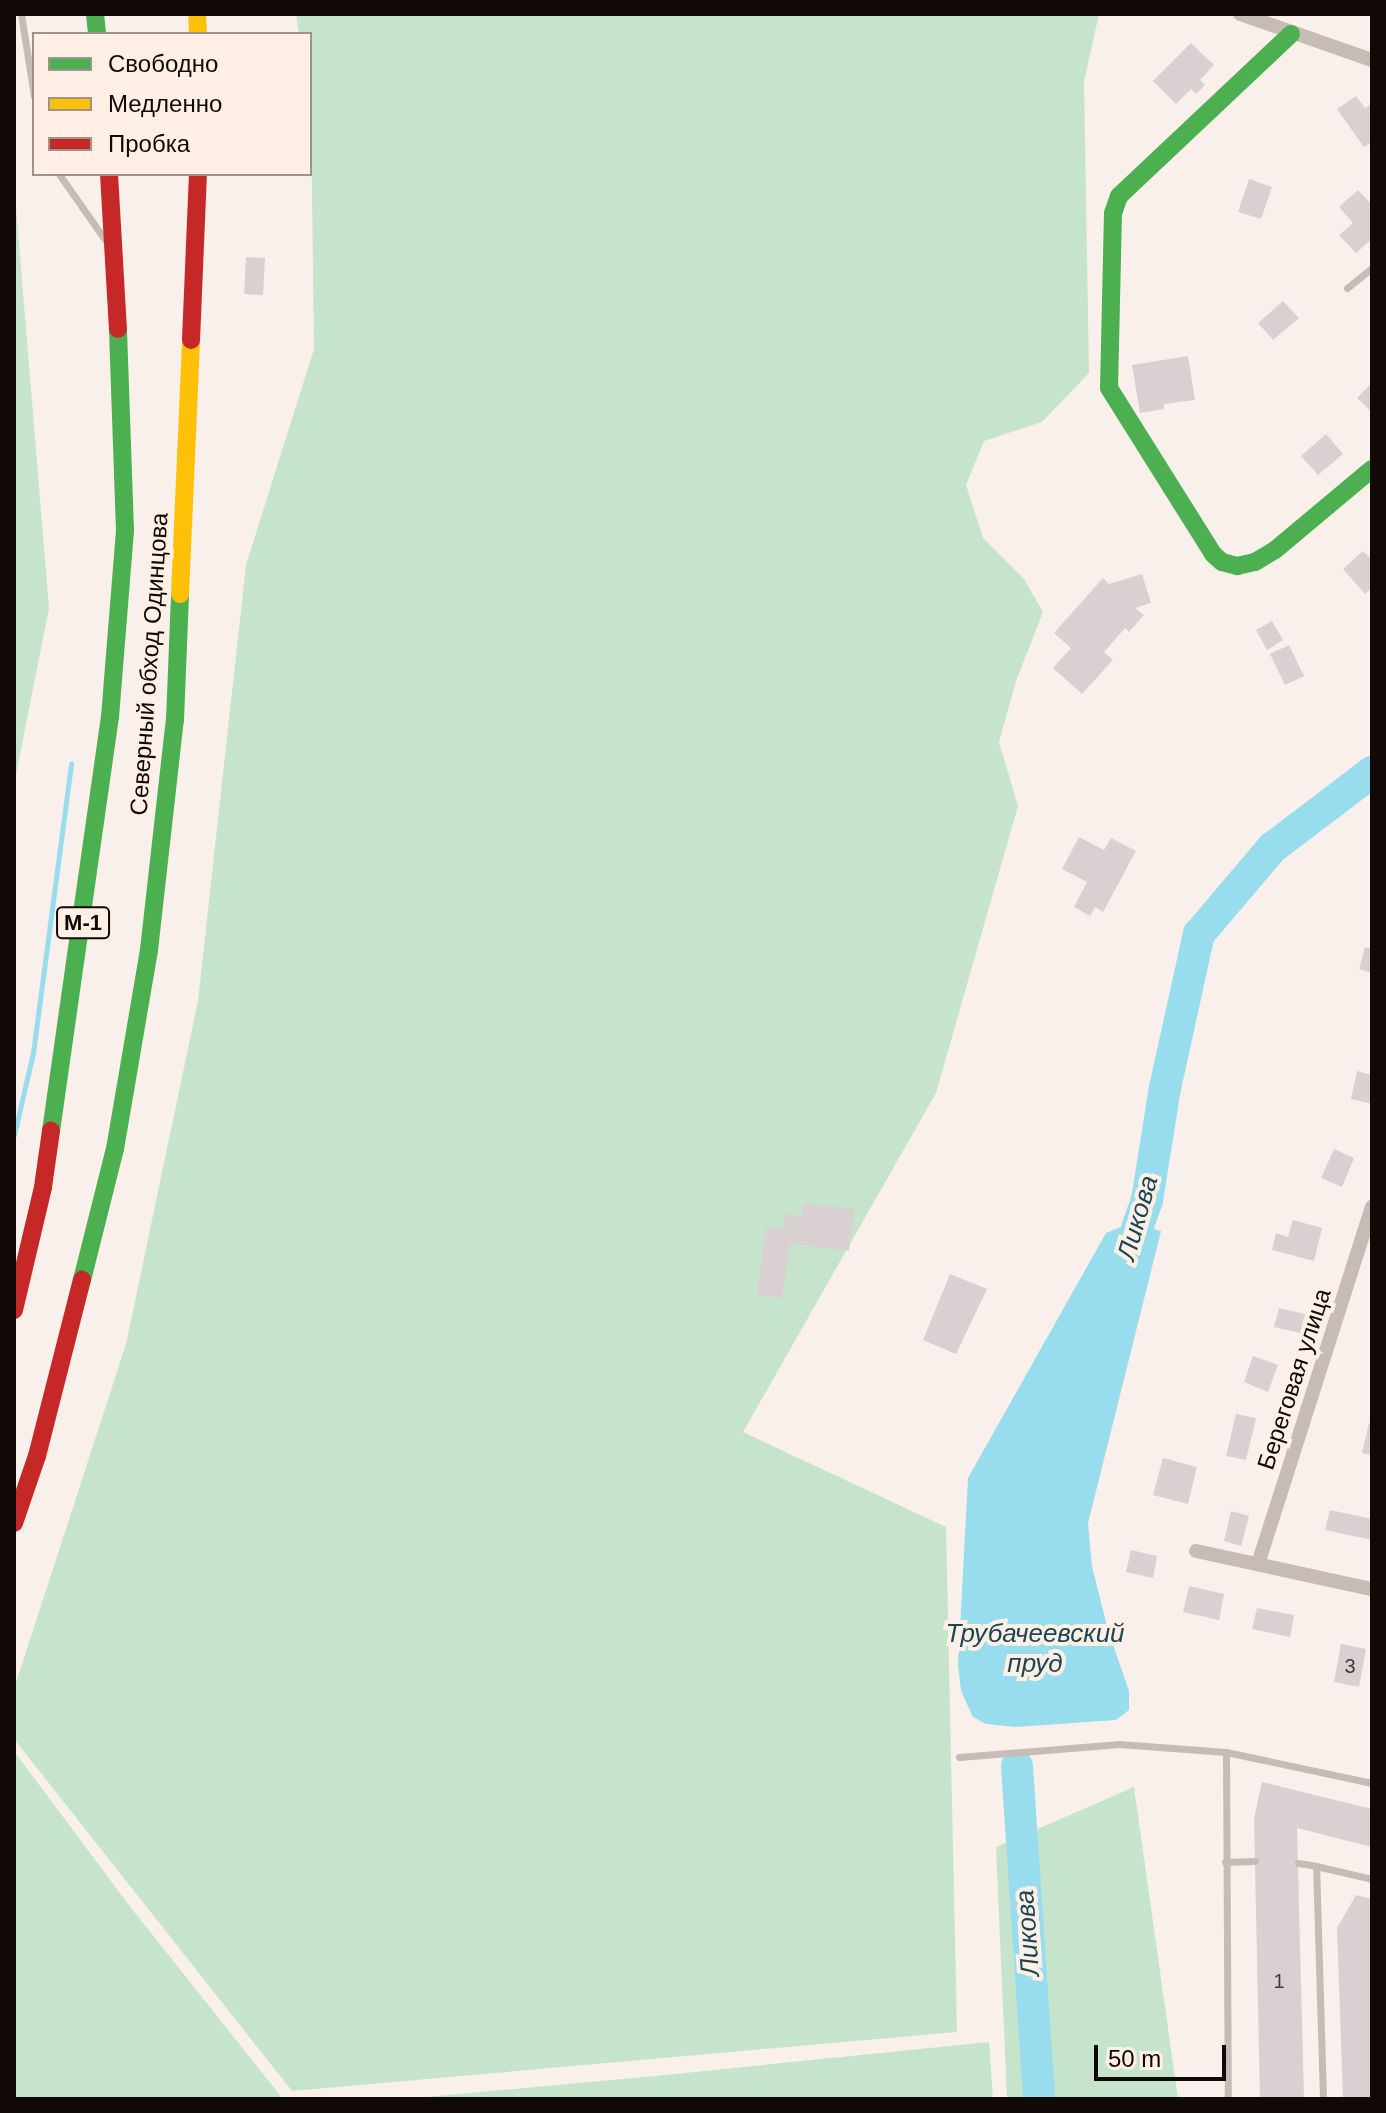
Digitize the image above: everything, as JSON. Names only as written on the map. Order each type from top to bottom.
[{"type":"main road","points":[[1291,34],[1130,182],[1119,196],[1113,213],[1109,388],[1213,554],[1222,562],[1246,564],[1275,550],[1372,469]]},
{"type":"main road","name":"Северный обход Одинцова","points":[[14,1310],[43,1187],[82,932],[110,717],[125,531],[116,255],[109,176]]},
{"type":"main road","name":"Северный обход Одинцова","points":[[14,1523],[37,1456],[115,1149],[149,950],[175,720],[198,176]]},
{"type":"street","points":[[1240,14],[1372,60]]},
{"type":"street","name":"Береговая улица","points":[[1258,1564],[1372,1207]]},
{"type":"street","points":[[1196,1551],[1372,1589]]},
{"type":"lane","points":[[21,14],[32,83]]},
{"type":"lane","points":[[60,176],[116,255]]},
{"type":"lane","points":[[1347,288],[1372,268]]},
{"type":"lane","points":[[959,1757],[1119,1744],[1226,1752],[1372,1783]]},
{"type":"lane","points":[[1226,1752],[1228,2099]]},
{"type":"lane","points":[[1225,1862],[1255,1861]]},
{"type":"lane","points":[[1298,1863],[1372,1879]]},
{"type":"lane","points":[[1316,1866],[1323,2099]]},
{"type":"green space","points":[[296,14],[1099,14],[1084,82],[1089,373],[1042,422],[984,441],[966,485],[983,538],[1024,579],[1043,612],[1016,681],[999,742],[1018,806],[936,1093],[743,1432],[946,1527],[957,2032],[292,2091],[14,1739],[14,1689],[126,1344],[198,1001],[246,565],[314,349],[312,32],[299,32]]},
{"type":"green space","points":[[14,183],[49,608],[14,785]]},
{"type":"green space","points":[[14,1751],[128,1904],[283,2099],[14,2099]]},
{"type":"green space","points":[[1134,1787],[1178,2099],[1007,2099],[996,1847]]},
{"type":"green space","points":[[989,2042],[993,2099],[404,2099],[655,2076]]},
{"type":"water","name":"Трубачеевский пруд","points":[[1133,1222],[1161,1231],[1088,1523],[1092,1566],[1108,1630],[1129,1691],[1129,1710],[1116,1720],[1015,1727],[986,1724],[973,1717],[961,1691],[958,1665],[968,1478],[1106,1233]]},
{"type":"building","points":[[1191,43],[1214,65],[1200,80],[1205,85],[1196,94],[1191,89],[1176,104],[1153,81]]},
{"type":"building","points":[[1356,96],[1365,108],[1372,104],[1372,142],[1364,147],[1337,109]]},
{"type":"building","points":[[1249,179],[1272,187],[1261,219],[1238,212]]},
{"type":"building","points":[[1358,190],[1372,205],[1372,239],[1356,253],[1339,235],[1353,223],[1339,207]]},
{"type":"building","points":[[246,257],[265,258],[263,295],[244,294]]},
{"type":"building","points":[[1283,301],[1299,318],[1273,340],[1258,323]]},
{"type":"building","points":[[1188,356],[1195,400],[1164,404],[1164,409],[1140,413],[1132,365]]},
{"type":"building","points":[[1372,383],[1372,412],[1357,398]]},
{"type":"building","points":[[1326,434],[1343,454],[1318,475],[1301,456]]},
{"type":"building","points":[[1363,551],[1372,560],[1372,588],[1365,594],[1343,569]]},
{"type":"building","points":[[1142,574],[1151,603],[1135,608],[1144,615],[1129,632],[1125,628],[1104,652],[1113,660],[1082,694],[1053,668],[1071,648],[1054,633],[1103,578],[1109,584]]},
{"type":"building","points":[[1272,621],[1283,640],[1267,650],[1256,630]]},
{"type":"building","points":[[1289,645],[1304,676],[1285,685],[1270,654]]},
{"type":"building","points":[[1079,837],[1104,850],[1111,838],[1136,851],[1103,912],[1095,907],[1090,916],[1074,907],[1087,882],[1062,869]]},
{"type":"building","points":[[1365,947],[1372,949],[1372,973],[1359,969]]},
{"type":"building","points":[[1357,1071],[1372,1075],[1372,1104],[1351,1099]]},
{"type":"building","points":[[1334,1149],[1354,1158],[1342,1187],[1321,1178]]},
{"type":"building","points":[[803,1203],[855,1209],[849,1251],[790,1243],[782,1298],[757,1295],[766,1227],[782,1228],[784,1214],[801,1216]]},
{"type":"building","points":[[1293,1220],[1322,1228],[1314,1261],[1272,1250],[1276,1233],[1288,1237]]},
{"type":"building","points":[[950,1274],[987,1289],[956,1354],[923,1340]]},
{"type":"building","points":[[1279,1308],[1305,1314],[1300,1333],[1274,1327]]},
{"type":"building","points":[[1253,1356],[1278,1365],[1268,1392],[1244,1382]]},
{"type":"building","points":[[1236,1414],[1256,1418],[1246,1460],[1226,1456]]},
{"type":"building","points":[[1369,1423],[1372,1423],[1372,1455],[1362,1453]]},
{"type":"building","points":[[1163,1458],[1197,1467],[1188,1504],[1153,1495]]},
{"type":"building","points":[[1330,1510],[1372,1519],[1372,1540],[1325,1530]]},
{"type":"building","points":[[1231,1511],[1249,1516],[1241,1546],[1224,1541]]},
{"type":"building","points":[[1131,1550],[1157,1556],[1153,1578],[1126,1572]]},
{"type":"building","points":[[1189,1586],[1224,1594],[1219,1620],[1183,1612]]},
{"type":"building","points":[[1257,1608],[1294,1615],[1290,1637],[1252,1629]]},
{"type":"building","points":[[1341,1644],[1366,1649],[1359,1687],[1334,1682]]},
{"type":"building","points":[[1262,1782],[1372,1809],[1372,1847],[1297,1828],[1304,2099],[1260,2099],[1254,1818]]},
{"type":"building","points":[[1356,1895],[1372,1899],[1372,2099],[1343,2099],[1337,1928]]},
{"type":"waterway","points":[[14,1135],[33,1053],[71,763]]},
{"type":"waterway","name":"Ликова","points":[[1125,1263],[1147,1200],[1165,1088],[1199,934],[1272,848],[1372,772]]},
{"type":"waterway","name":"Ликова","points":[[1017,1766],[1039,2099]]},
{"type":"traffic: fast","points":[[95,14],[97,32]]},
{"type":"traffic: fast","points":[[1291,34],[1119,196],[1113,213],[1109,388],[1213,554],[1222,562],[1237,566],[1255,562],[1275,550],[1372,469]]},
{"type":"traffic: fast","points":[[51,1131],[110,717],[125,531],[118,329]]},
{"type":"traffic: fast","points":[[82,1280],[115,1149],[149,950],[175,720],[180,594]]},
{"type":"traffic: slow","points":[[197,14],[198,32]]},
{"type":"traffic: slow","points":[[180,594],[191,340]]},
{"type":"traffic: jam","points":[[109,176],[118,329]]},
{"type":"traffic: jam","points":[[191,340],[198,176]]},
{"type":"traffic: jam","points":[[14,1310],[43,1187],[51,1131]]},
{"type":"traffic: jam","points":[[14,1523],[37,1456],[82,1280]]}]
